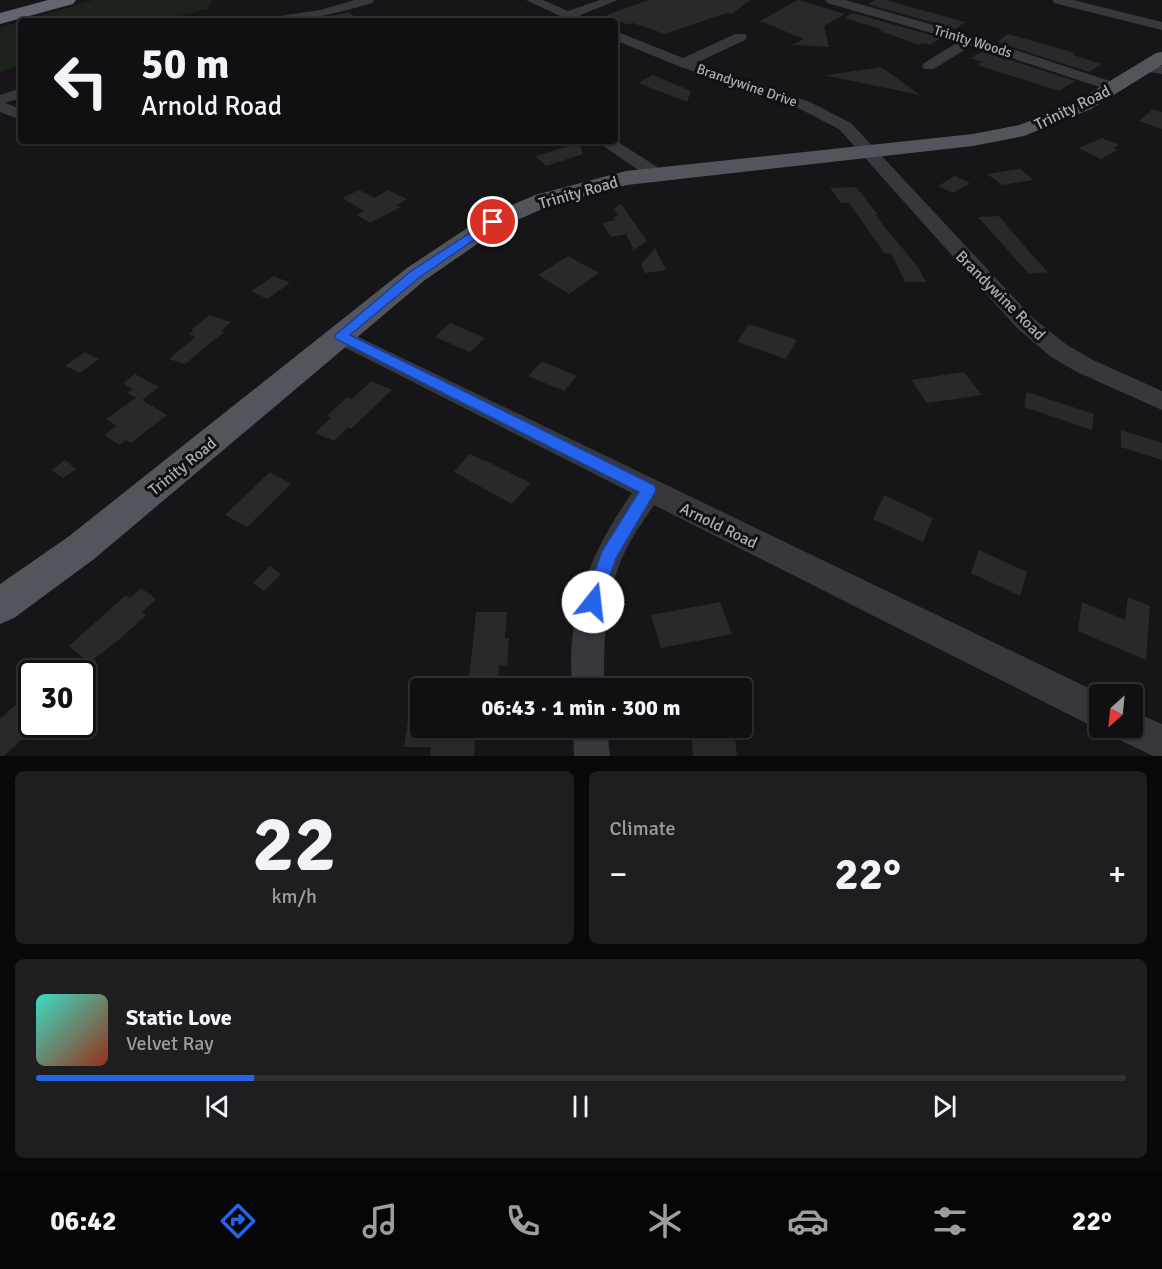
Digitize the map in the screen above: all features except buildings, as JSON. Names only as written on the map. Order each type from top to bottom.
[{"type":"highway","points":[[0,3],[9,0]]},
{"type":"highway","points":[[0,19],[67,0]]},
{"type":"main road","name":"Trinity Road","points":[[0,606],[81,548],[416,274],[493,222],[543,200],[568,192],[656,174],[973,141],[1024,130],[1061,116],[1157,65]]},
{"type":"street","points":[[294,18],[321,14],[368,0]]},
{"type":"street","points":[[532,0],[575,18]]},
{"type":"street","points":[[568,15],[612,0]]},
{"type":"street","name":"Trinity Woods","points":[[831,0],[971,40],[1114,87]]},
{"type":"street","points":[[1058,0],[1162,26]]},
{"type":"street","name":"Brandywine Drive","points":[[618,36],[683,63],[814,109],[845,126],[869,151]]},
{"type":"street","points":[[683,63],[740,37]]},
{"type":"street","points":[[929,66],[971,40]]},
{"type":"street","points":[[0,100],[18,94]]},
{"type":"street","points":[[0,107],[18,114]]},
{"type":"street","points":[[610,144],[639,160],[656,174]]},
{"type":"street","name":"Brandywine Road","points":[[869,151],[998,296],[1042,338],[1085,366],[1162,401]]},
{"type":"street","name":"Arnold Road","points":[[340,336],[1089,706]]},
{"type":"street","points":[[588,678],[587,641],[599,580],[608,556],[649,490]]},
{"type":"street","points":[[1143,733],[1162,742]]},
{"type":"street","points":[[591,738],[592,756]]},
{"type":"shaded area","points":[[93,0],[213,0],[208,9],[170,18],[32,18]]},
{"type":"shaded area","points":[[18,22],[18,66],[0,72],[0,28]]},
{"type":"route","points":[[493,222],[459,242],[416,274],[340,336],[649,490],[608,556],[593,602]]}]
